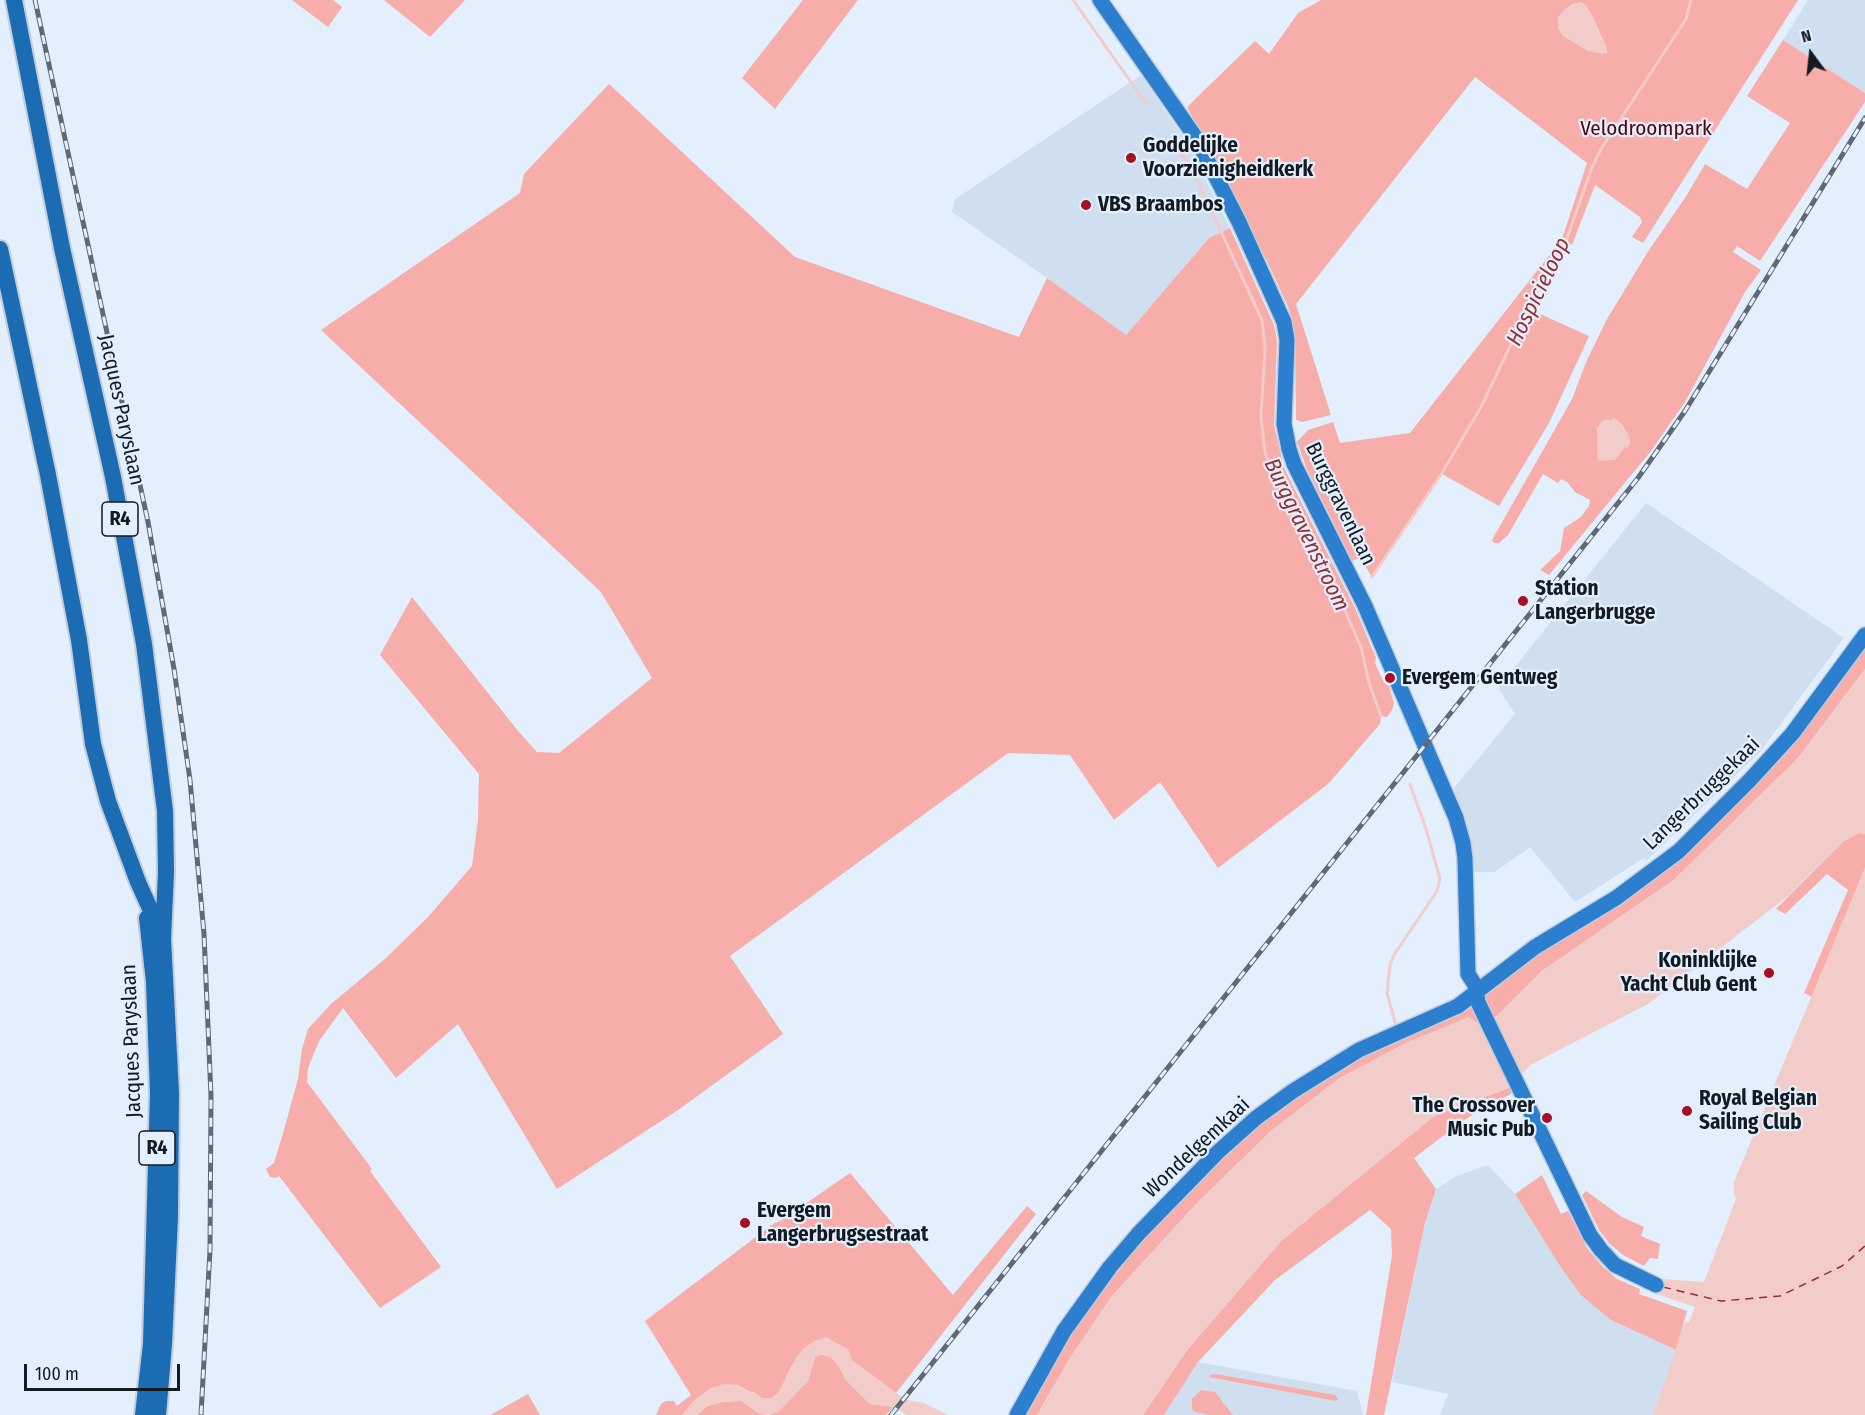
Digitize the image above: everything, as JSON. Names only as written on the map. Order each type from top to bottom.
[{"type":"highway","name":"Jacques Paryslaan","points":[[14,0],[62,248],[113,477],[144,644],[165,811],[166,872],[163,939],[171,1093],[170,1217],[165,1344],[158,1415]]},
{"type":"highway","name":"Jacques Paryslaan","points":[[0,249],[48,475],[72,604],[93,744],[108,801],[138,882],[163,939]]},
{"type":"highway","name":"Jacques Paryslaan","points":[[138,882],[149,928],[154,982],[158,1093],[153,1302],[143,1415]]},
{"type":"main road","name":"Burggravenlaan","points":[[1100,0],[1196,138],[1259,264],[1284,322],[1287,340],[1284,424],[1294,464],[1365,606],[1456,818],[1463,843],[1466,870],[1466,960],[1468,974],[1478,992],[1478,1002],[1590,1235],[1615,1265],[1656,1285]]},
{"type":"main road","name":"Langerbruggekaai","points":[[1478,992],[1535,947],[1616,897],[1679,851],[1749,782],[1784,742],[1865,635]]},
{"type":"main road","name":"Wondelgemkaai","points":[[1017,1415],[1064,1331],[1110,1268],[1139,1233],[1256,1118],[1328,1068],[1368,1046],[1458,1006],[1478,992]]},
{"type":"shaded area","points":[[1808,0],[1865,0],[1865,93],[1783,40]]},
{"type":"shaded area","points":[[1581,2],[1586,5],[1594,19],[1607,53],[1588,51],[1563,36],[1558,28],[1558,17],[1565,9]]},
{"type":"shaded area","name":"VBS Braambos","points":[[1141,75],[1187,143],[1230,228],[1209,238],[1125,336],[952,212],[955,199]]},
{"type":"shaded area","points":[[1614,418],[1628,435],[1630,441],[1628,448],[1625,447],[1615,460],[1598,461],[1597,428],[1604,420]]},
{"type":"shaded area","points":[[1646,503],[1844,638],[1760,752],[1646,861],[1644,858],[1575,902],[1530,847],[1495,872],[1474,872],[1454,788],[1515,714],[1498,688]]},
{"type":"shaded area","points":[[1865,669],[1865,834],[1859,833],[1844,841],[1788,896],[1648,1004],[1530,1065],[1512,1087],[1434,1116],[1281,1241],[1188,1349],[1143,1415],[1037,1415],[1070,1358],[1112,1296],[1196,1204],[1271,1131],[1340,1078],[1410,1041],[1469,1017],[1482,1023],[1497,1016],[1542,971],[1675,879],[1798,758]]},
{"type":"shaded area","points":[[1865,868],[1865,1415],[1653,1415],[1685,1322],[1689,1322],[1695,1307],[1656,1294],[1657,1291],[1662,1279],[1704,1282],[1736,1199],[1734,1182]]},
{"type":"shaded area","points":[[1488,1165],[1515,1194],[1560,1266],[1611,1320],[1676,1350],[1653,1415],[1440,1415],[1448,1394],[1392,1382],[1425,1223],[1436,1189],[1457,1176]]},
{"type":"shaded area","points":[[826,1337],[848,1349],[853,1361],[896,1393],[907,1400],[924,1403],[948,1415],[907,1415],[893,1407],[870,1404],[846,1380],[832,1358],[821,1354],[815,1357],[808,1381],[778,1412],[765,1415],[742,1401],[729,1401],[707,1406],[697,1415],[682,1415],[695,1400],[711,1388],[724,1384],[738,1385],[762,1398],[772,1398],[779,1392],[791,1366],[804,1348]]},
{"type":"shaded area","points":[[1198,1362],[1357,1391],[1363,1415],[1164,1415]]},
{"type":"green space","points":[[292,0],[333,0],[342,7],[328,27]]},
{"type":"green space","points":[[384,0],[465,0],[430,37]]},
{"type":"green space","points":[[803,0],[858,0],[775,109],[742,78]]},
{"type":"green space","name":"Velodroompark","points":[[1321,0],[1798,0],[1643,243],[1632,237],[1642,222],[1640,217],[1595,185],[1572,245],[1566,242],[1529,309],[1589,336],[1549,423],[1499,506],[1442,474],[1372,577],[1360,558],[1352,561],[1306,467],[1297,442],[1308,430],[1333,422],[1340,443],[1410,433],[1562,239],[1587,163],[1475,77],[1296,304],[1331,415],[1302,422],[1296,420],[1295,341],[1289,309],[1268,263],[1187,107],[1255,41],[1269,54],[1298,13]]},
{"type":"green space","points":[[1783,40],[1865,93],[1865,102],[1760,261],[1737,246],[1733,252],[1761,270],[1745,292],[1685,402],[1651,451],[1549,575],[1540,570],[1560,551],[1564,528],[1581,517],[1589,506],[1590,500],[1575,492],[1567,482],[1561,479],[1558,483],[1543,474],[1508,535],[1499,543],[1494,543],[1492,540],[1572,399],[1587,360],[1607,319],[1705,164],[1747,189],[1790,123],[1747,96]],"holes":[[[1614,418],[1622,425],[1630,441],[1628,447],[1598,460],[1597,428],[1604,420]]]},
{"type":"green space","points":[[609,84],[795,257],[1019,337],[1047,278],[1126,335],[1209,238],[1230,228],[1274,325],[1277,341],[1274,425],[1284,468],[1356,610],[1376,658],[1375,663],[1384,683],[1389,686],[1394,703],[1387,717],[1381,716],[1380,724],[1328,784],[1218,868],[1160,782],[1114,820],[1070,755],[1008,753],[730,956],[783,1034],[678,1110],[557,1189],[458,1024],[396,1078],[343,1008],[319,1041],[308,1068],[307,1082],[441,1267],[380,1308],[279,1176],[270,1177],[266,1169],[274,1163],[282,1137],[298,1079],[302,1049],[308,1029],[331,1004],[386,958],[428,917],[472,866],[478,819],[479,774],[380,655],[412,597],[537,752],[559,753],[652,678],[601,592],[321,330],[520,193],[524,174]]},
{"type":"green space","points":[[1865,648],[1865,669],[1798,758],[1675,879],[1542,971],[1497,1016],[1483,1023],[1410,1041],[1340,1078],[1271,1131],[1196,1204],[1112,1296],[1070,1358],[1037,1415],[1025,1415],[1070,1335],[1115,1272],[1144,1238],[1223,1157],[1297,1097],[1363,1057],[1480,999],[1539,952],[1684,856],[1754,786],[1797,738]]},
{"type":"green space","points":[[1859,833],[1865,834],[1865,868],[1812,997],[1804,993],[1848,890],[1827,874],[1785,914],[1776,909],[1844,841]]},
{"type":"green space","points":[[1511,1087],[1513,1089],[1511,1094],[1484,1107],[1414,1158],[1436,1189],[1425,1223],[1384,1415],[1366,1415],[1392,1256],[1391,1229],[1370,1210],[1275,1280],[1198,1362],[1164,1415],[1143,1415],[1188,1349],[1281,1241],[1434,1116]]},
{"type":"green space","points":[[850,1173],[953,1295],[1027,1206],[1036,1214],[896,1393],[853,1361],[814,1341],[797,1357],[779,1392],[772,1398],[762,1398],[753,1392],[711,1388],[695,1400],[682,1415],[656,1415],[661,1404],[666,1401],[674,1401],[677,1406],[691,1395],[645,1321],[773,1224]]},
{"type":"green space","points":[[1542,1175],[1561,1214],[1568,1211],[1587,1248],[1602,1266],[1617,1279],[1640,1289],[1639,1294],[1687,1311],[1676,1350],[1611,1320],[1581,1295],[1515,1194]]},
{"type":"green space","points":[[1586,1191],[1622,1217],[1644,1227],[1641,1236],[1660,1244],[1658,1259],[1650,1258],[1644,1266],[1623,1255],[1610,1244],[1599,1230],[1582,1195]]},
{"type":"green space","points":[[821,1354],[832,1358],[846,1380],[870,1404],[893,1407],[886,1415],[768,1415],[778,1412],[808,1381],[815,1357]]},
{"type":"green space","points":[[1216,1374],[1335,1395],[1338,1399],[1336,1401],[1209,1377]]},
{"type":"green space","points":[[1201,1390],[1215,1392],[1233,1415],[1210,1415],[1195,1412],[1192,1409],[1192,1399]]},
{"type":"green space","points":[[528,1394],[540,1415],[490,1415]]},
{"type":"green space","points":[[742,1401],[765,1415],[697,1415],[707,1406],[718,1402]]},
{"type":"waterway","name":"Burggravenstroom","points":[[1073,0],[1147,105]]},
{"type":"waterway","name":"Hospicieloop","points":[[1372,577],[1442,473],[1481,407],[1528,309],[1566,241],[1591,170],[1601,149],[1686,19],[1691,0]]},
{"type":"waterway","name":"Burggravenstroom","points":[[1180,152],[1191,167],[1262,320],[1265,349],[1261,416],[1265,453],[1278,484],[1332,581],[1361,647],[1369,683],[1381,716]]},
{"type":"waterway","name":"Burggravenstroom","points":[[1395,1022],[1387,993],[1390,965],[1394,955],[1437,891],[1440,879],[1410,784]]},
{"type":"ferry route","points":[[1663,1287],[1721,1301],[1780,1296],[1842,1266],[1865,1246]]},
{"type":"railway","points":[[35,0],[148,522],[174,669],[190,780],[204,934],[211,1096],[210,1250],[201,1415]]},
{"type":"railway","points":[[891,1415],[1638,478],[1685,411],[1865,118]]},
{"type":"place","name":"Goddelijke Voorzienigheidkerk","points":[[1131,158]]},
{"type":"place","name":"VBS Braambos","points":[[1086,205]]},
{"type":"place","name":"Station Langerbrugge","points":[[1523,601]]},
{"type":"place","name":"Evergem Gentweg","points":[[1390,678]]},
{"type":"place","name":"Koninklijke Yacht Club Gent","points":[[1769,973]]},
{"type":"place","name":"Royal Belgian Sailing Club","points":[[1687,1111]]},
{"type":"place","name":"The Crossover Music Pub","points":[[1547,1118]]},
{"type":"place","name":"Evergem Langerbrugsestraat","points":[[745,1223]]}]
